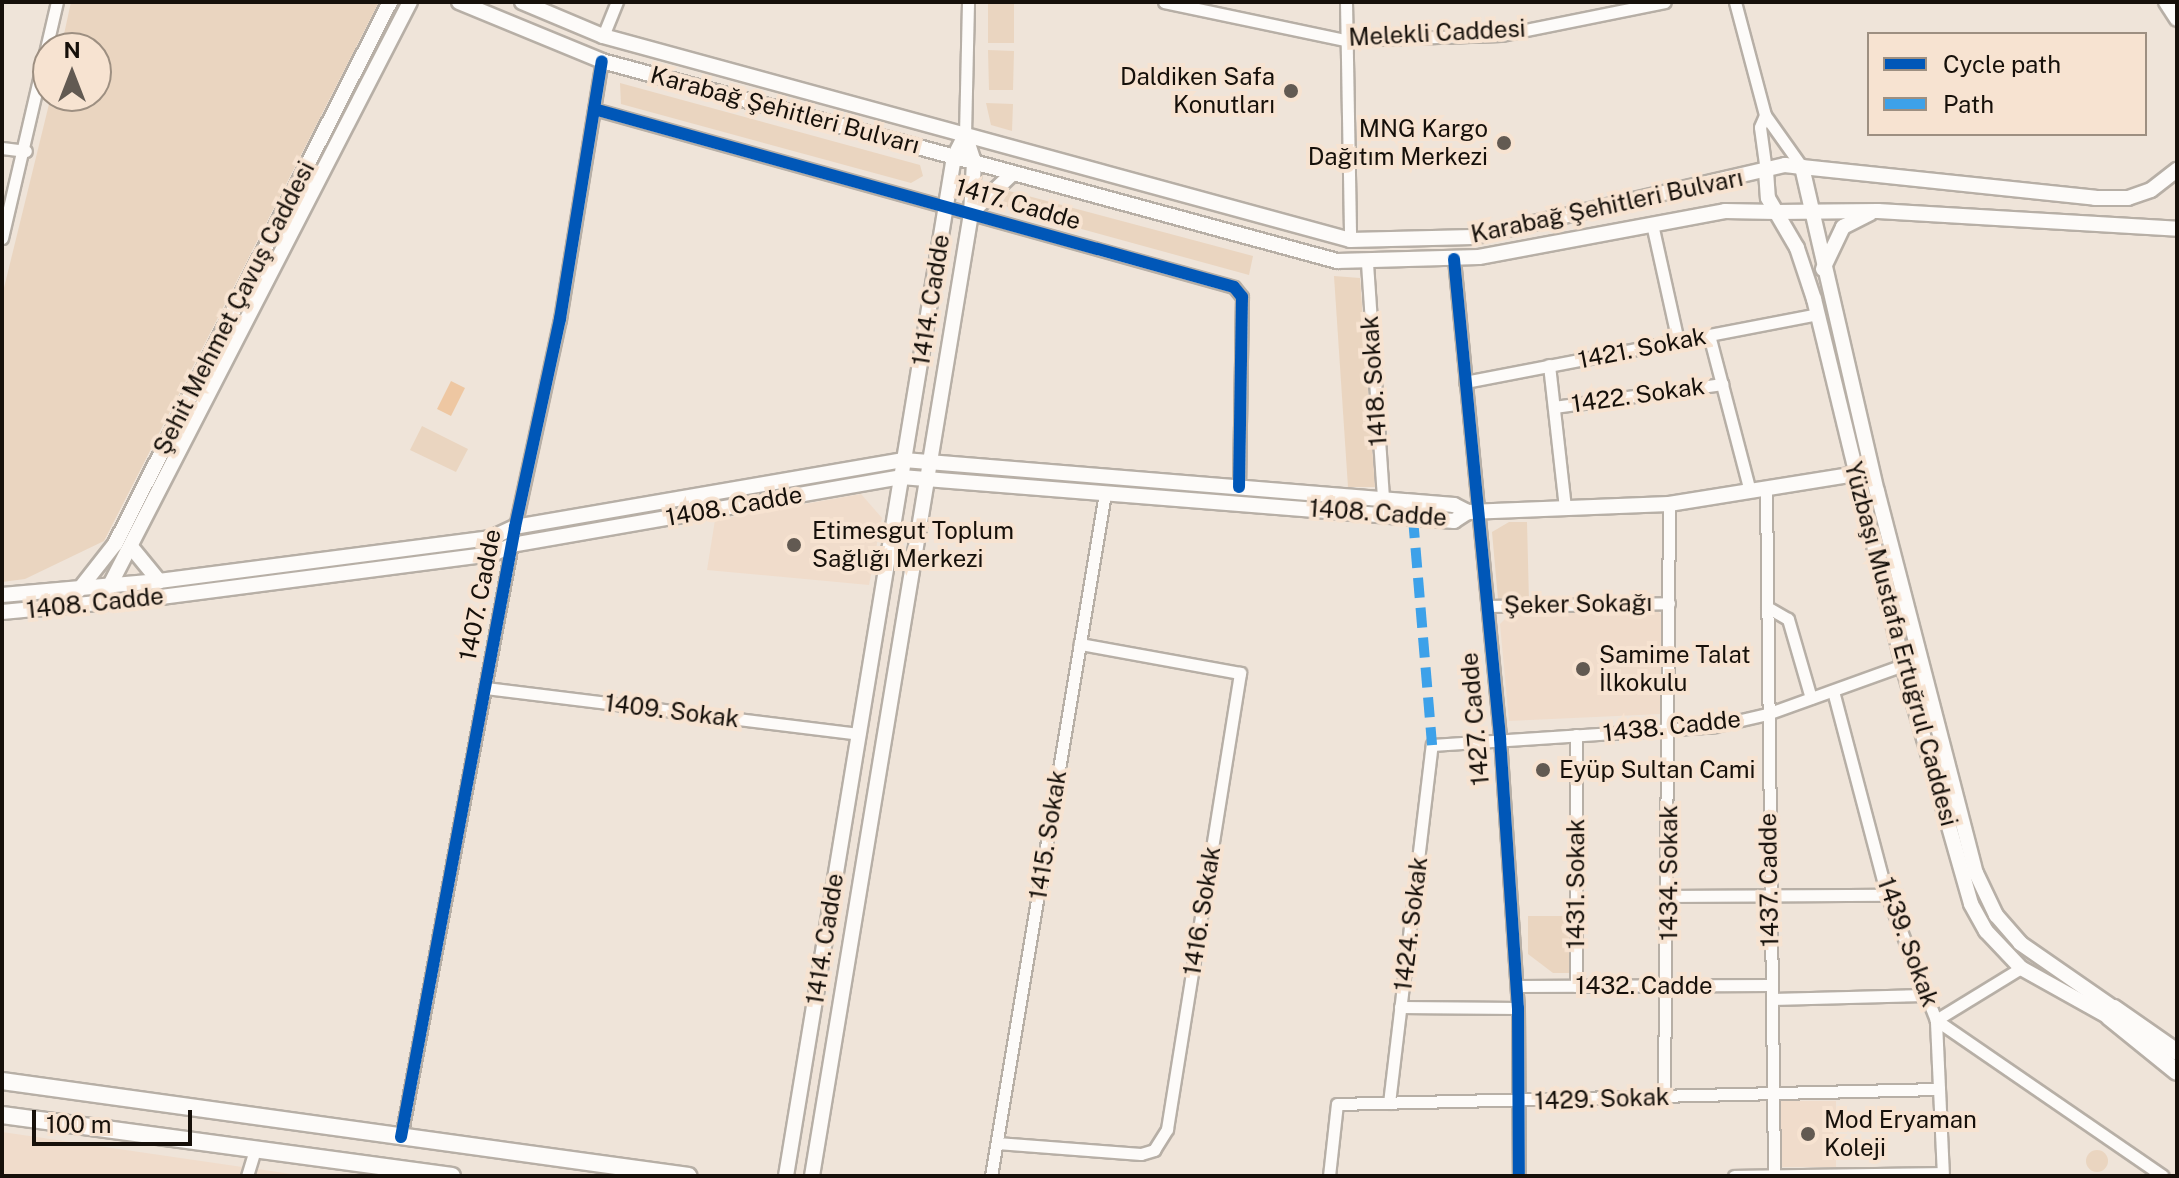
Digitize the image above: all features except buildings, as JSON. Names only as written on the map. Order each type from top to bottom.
[{"type":"highway","points":[[2112,1012],[2177,1041]]},
{"type":"highway","points":[[2112,1012],[2177,1052]]},
{"type":"highway","points":[[2112,1012],[2177,1063]]},
{"type":"highway","points":[[2112,1012],[2177,1072]]},
{"type":"highway","points":[[2,1081],[688,1176]]},
{"type":"highway","points":[[2,1115],[452,1176]]},
{"type":"main road","name":"Şehit Mehmet Çavuş Caddesi","points":[[67,607],[115,544],[390,2]]},
{"type":"main road","name":"Şehit Mehmet Çavuş Caddesi","points":[[100,603],[132,548],[410,2]]},
{"type":"main road","name":"Karabağ Şehitleri Bulvarı","points":[[459,2],[602,61],[1326,258],[1367,263],[1454,259],[1725,211],[1776,212],[1808,208],[2177,229]]},
{"type":"main road","name":"Karabağ Şehitleri Bulvarı","points":[[522,2],[603,36],[1350,240],[1473,237],[1766,171],[1802,167],[2095,198],[2128,198],[2151,190],[2177,170]]},
{"type":"main road","points":[[2166,2],[2177,19]]},
{"type":"main road","name":"1414. Cadde","points":[[786,1176],[954,157],[965,135]]},
{"type":"main road","name":"1414. Cadde","points":[[812,1176],[971,213],[974,162],[965,135]]},
{"type":"main road","points":[[1802,167],[1808,208]]},
{"type":"main road","name":"Karabağ Şehitleri Bulvarı","points":[[1766,171],[1768,198],[1776,212]]},
{"type":"main road","points":[[971,213],[1013,173]]},
{"type":"main road","name":"Yüzbaşı Mustafa Ertuğrul Caddesi","points":[[1808,208],[1966,839],[1988,901],[2033,956],[2112,1012]]},
{"type":"main road","points":[[1823,270],[1843,227],[1878,211]]},
{"type":"main road","name":"Yüzbaşı Mustafa Ertuğrul Caddesi","points":[[1776,212],[1797,248],[1818,314],[1903,665],[1971,904],[1986,931],[2021,968],[2112,1012]]},
{"type":"main road","name":"1408. Cadde","points":[[2,595],[159,581],[491,538],[515,527],[904,460],[1454,505],[1473,511],[1669,504],[1857,474]]},
{"type":"main road","name":"1408. Cadde","points":[[2,612],[67,607],[493,554],[512,545],[901,477],[1454,521],[1473,511]]},
{"type":"main road","points":[[132,548],[159,581]]},
{"type":"main road","points":[[1903,665],[1920,660]]},
{"type":"street","points":[[2,238],[26,151],[57,2]]},
{"type":"street","points":[[603,36],[617,2]]},
{"type":"street","points":[[965,135],[968,2]]},
{"type":"street","name":"Melekli Caddesi","points":[[1164,2],[1344,40],[1501,35],[1665,2]]},
{"type":"street","points":[[1346,2],[1344,40],[1350,240]]},
{"type":"street","points":[[1735,2],[1765,115],[1802,167]]},
{"type":"street","name":"1407. Cadde","points":[[401,1137],[515,527],[560,319],[602,61]]},
{"type":"street","name":"1417. Cadde","points":[[594,109],[1239,291],[1239,487]]},
{"type":"street","points":[[1765,115],[1760,127],[1766,171]]},
{"type":"street","points":[[2,148],[26,151]]},
{"type":"street","points":[[1652,224],[1678,341]]},
{"type":"street","name":"1427. Cadde","points":[[1454,259],[1473,511],[1487,606],[1500,738],[1518,1008],[1519,1176]]},
{"type":"street","name":"1418. Sokak","points":[[1367,263],[1383,499]]},
{"type":"street","name":"1421. Sokak","points":[[1465,382],[1818,314]]},
{"type":"street","points":[[1709,335],[1750,491]]},
{"type":"street","points":[[1549,365],[1565,508]]},
{"type":"street","name":"1422. Sokak","points":[[1554,407],[1722,384]]},
{"type":"street","name":"1437. Cadde","points":[[1766,488],[1767,896],[1772,999],[1774,1175]]},
{"type":"street","name":"1415. Sokak","points":[[991,1176],[1105,493]]},
{"type":"street","name":"1434. Sokak","points":[[1664,1098],[1669,986],[1669,504]]},
{"type":"street","name":"Şeker Sokağı","points":[[1487,606],[1669,603]]},
{"type":"street","points":[[1767,607],[1788,619],[1811,698]]},
{"type":"street","name":"1416. Sokak","points":[[997,1143],[1141,1154],[1154,1150],[1167,1129],[1240,673],[1080,644]]},
{"type":"street","name":"1438. Cadde","points":[[1432,745],[1500,738],[1669,730],[1767,714],[1903,665]]},
{"type":"street","name":"1409. Sokak","points":[[485,688],[859,734]]},
{"type":"street","name":"1439. Sokak","points":[[1833,691],[1887,895],[1936,1020],[2163,1176]]},
{"type":"street","name":"1431. Sokak","points":[[1576,735],[1576,986]]},
{"type":"street","name":"1424. Sokak","points":[[1389,1103],[1432,745]]},
{"type":"street","points":[[1669,896],[1887,895]]},
{"type":"street","points":[[1734,1176],[1942,1174],[1936,1020],[2021,968]]},
{"type":"street","name":"1432. Cadde","points":[[1517,986],[1771,985]]},
{"type":"street","points":[[1772,999],[1925,995]]},
{"type":"street","points":[[1400,1007],[1518,1008]]},
{"type":"street","name":"1429. Sokak","points":[[1329,1176],[1337,1104],[1520,1102],[1939,1089]]},
{"type":"street","points":[[247,1176],[255,1149]]},
{"type":"shaded area","points":[[71,2],[378,4],[104,541],[25,579],[2,582],[2,296],[47,112],[112,112],[112,32],[64,32]]},
{"type":"shaded area","points":[[988,2],[1014,2],[1014,43],[988,43]]},
{"type":"shaded area","points":[[988,50],[1014,51],[1013,90],[989,90]]},
{"type":"shaded area","points":[[620,83],[920,165],[923,176],[911,183],[621,104]]},
{"type":"shaded area","points":[[986,103],[1013,104],[1012,131],[991,125]]},
{"type":"shaded area","points":[[1009,191],[1253,256],[1249,275],[1012,210],[1002,203]]},
{"type":"shaded area","points":[[1334,276],[1360,278],[1375,487],[1348,487]]},
{"type":"shaded area","points":[[451,381],[465,388],[451,416],[437,409]]},
{"type":"shaded area","points":[[422,426],[468,449],[456,472],[410,450]]},
{"type":"shaded area","name":"Etimesgut Toplum Sağlığı Merkezi","points":[[861,494],[882,518],[869,585],[707,570],[715,520]]},
{"type":"shaded area","points":[[1509,522],[1527,522],[1529,602],[1498,599],[1492,532]]},
{"type":"shaded area","name":"Samime Talat İlkokulu","points":[[1656,609],[1662,616],[1661,714],[1509,721],[1500,624],[1509,615]]},
{"type":"shaded area","points":[[1528,916],[1572,916],[1572,973],[1553,973],[1528,954]]},
{"type":"shaded area","name":"Mod Eryaman Koleji","points":[[1781,1101],[1836,1101],[1836,1167],[1781,1167]]},
{"type":"shaded area","points":[[2,1132],[298,1175],[305,1176],[2,1176]]},
{"type":"shaded area","points":[[2097,1150],[2105,1153],[2108,1161],[2105,1169],[2097,1172],[2089,1169],[2086,1161],[2089,1153]]},
{"type":"marked path","points":[[1413,518],[1432,745]]},
{"type":"cycle path","points":[[401,1137],[515,527],[560,319],[602,61]]},
{"type":"cycle path","points":[[594,109],[1234,287],[1242,297],[1239,487]]},
{"type":"cycle path","points":[[1454,259],[1500,738],[1518,1008],[1519,1176]]},
{"type":"place","name":"Daldiken Safa Konutları","points":[[1291,91]]},
{"type":"place","name":"MNG Kargo Dağıtım Merkezi","points":[[1504,143]]},
{"type":"place","name":"Etimesgut Toplum Sağlığı Merkezi","points":[[794,545]]},
{"type":"place","name":"Samime Talat İlkokulu","points":[[1583,669]]},
{"type":"place","name":"Eyüp Sultan Cami","points":[[1543,770]]},
{"type":"place","name":"Mod Eryaman Koleji","points":[[1808,1134]]}]
